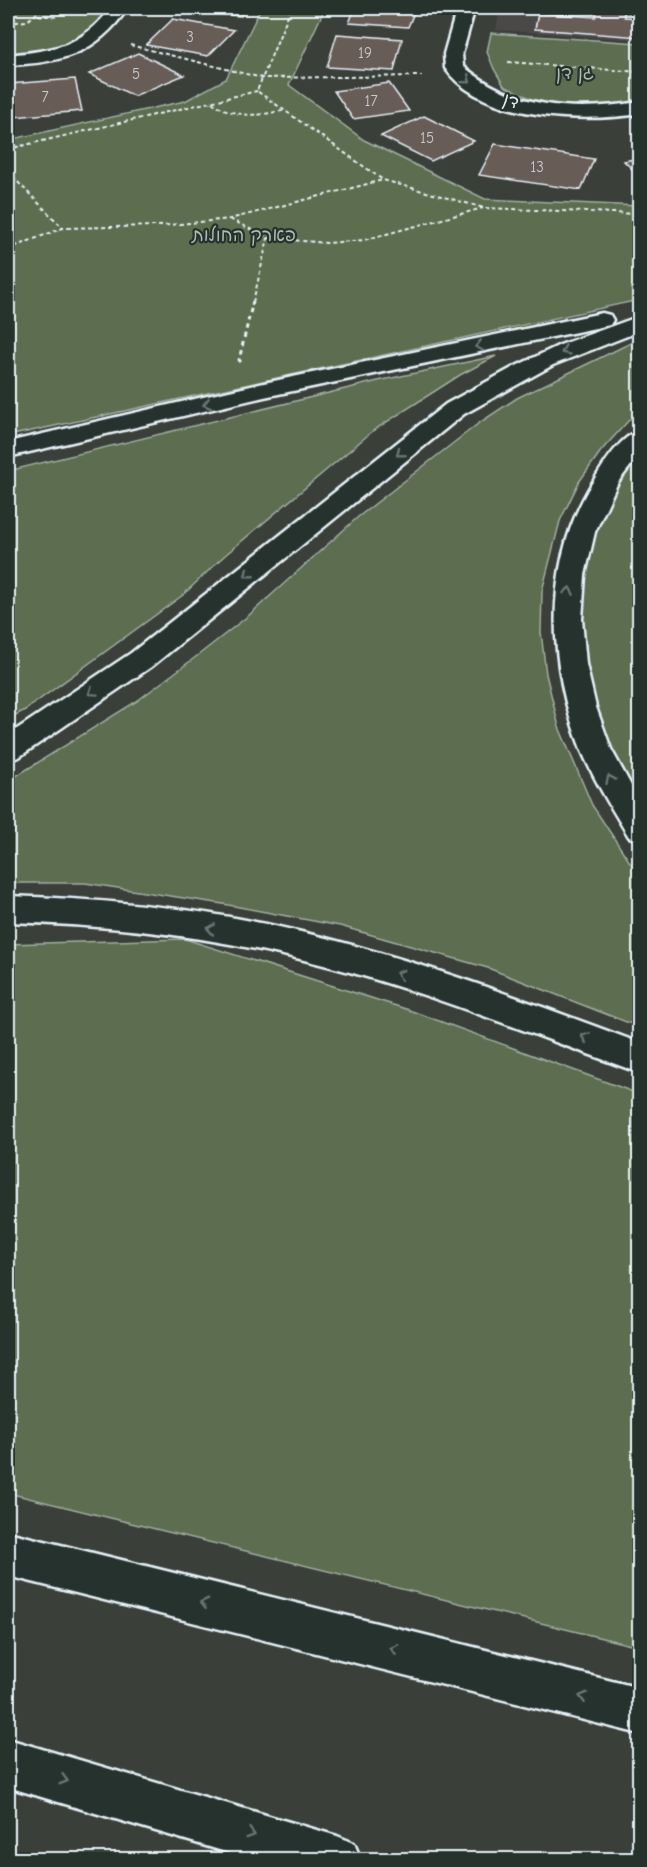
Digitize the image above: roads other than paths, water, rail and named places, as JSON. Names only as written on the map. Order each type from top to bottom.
[{"type":"main road","points":[[8,60],[83,47],[96,37],[119,8]]},
{"type":"main road","name":"דן","points":[[466,8],[453,54],[457,67],[477,88],[491,95],[532,107],[578,112],[622,111],[639,108]]},
{"type":"main road","points":[[8,450],[264,390],[639,313]]},
{"type":"main road","points":[[8,749],[141,660],[455,408],[511,376],[606,333],[639,323]]},
{"type":"main road","points":[[639,438],[601,488],[584,526],[567,594],[567,633],[573,673],[585,724],[619,799],[639,829]]},
{"type":"main road","points":[[8,909],[97,913],[187,924],[298,945],[399,973],[510,1009],[639,1058]]},
{"type":"main road","points":[[8,1554],[639,1711]]},
{"type":"main road","points":[[8,1763],[337,1860]]},
{"type":"park label","name":"גן דן","points":[[575,73]]},
{"type":"park label","name":"פארק החולות","points":[[244,235]]}]
